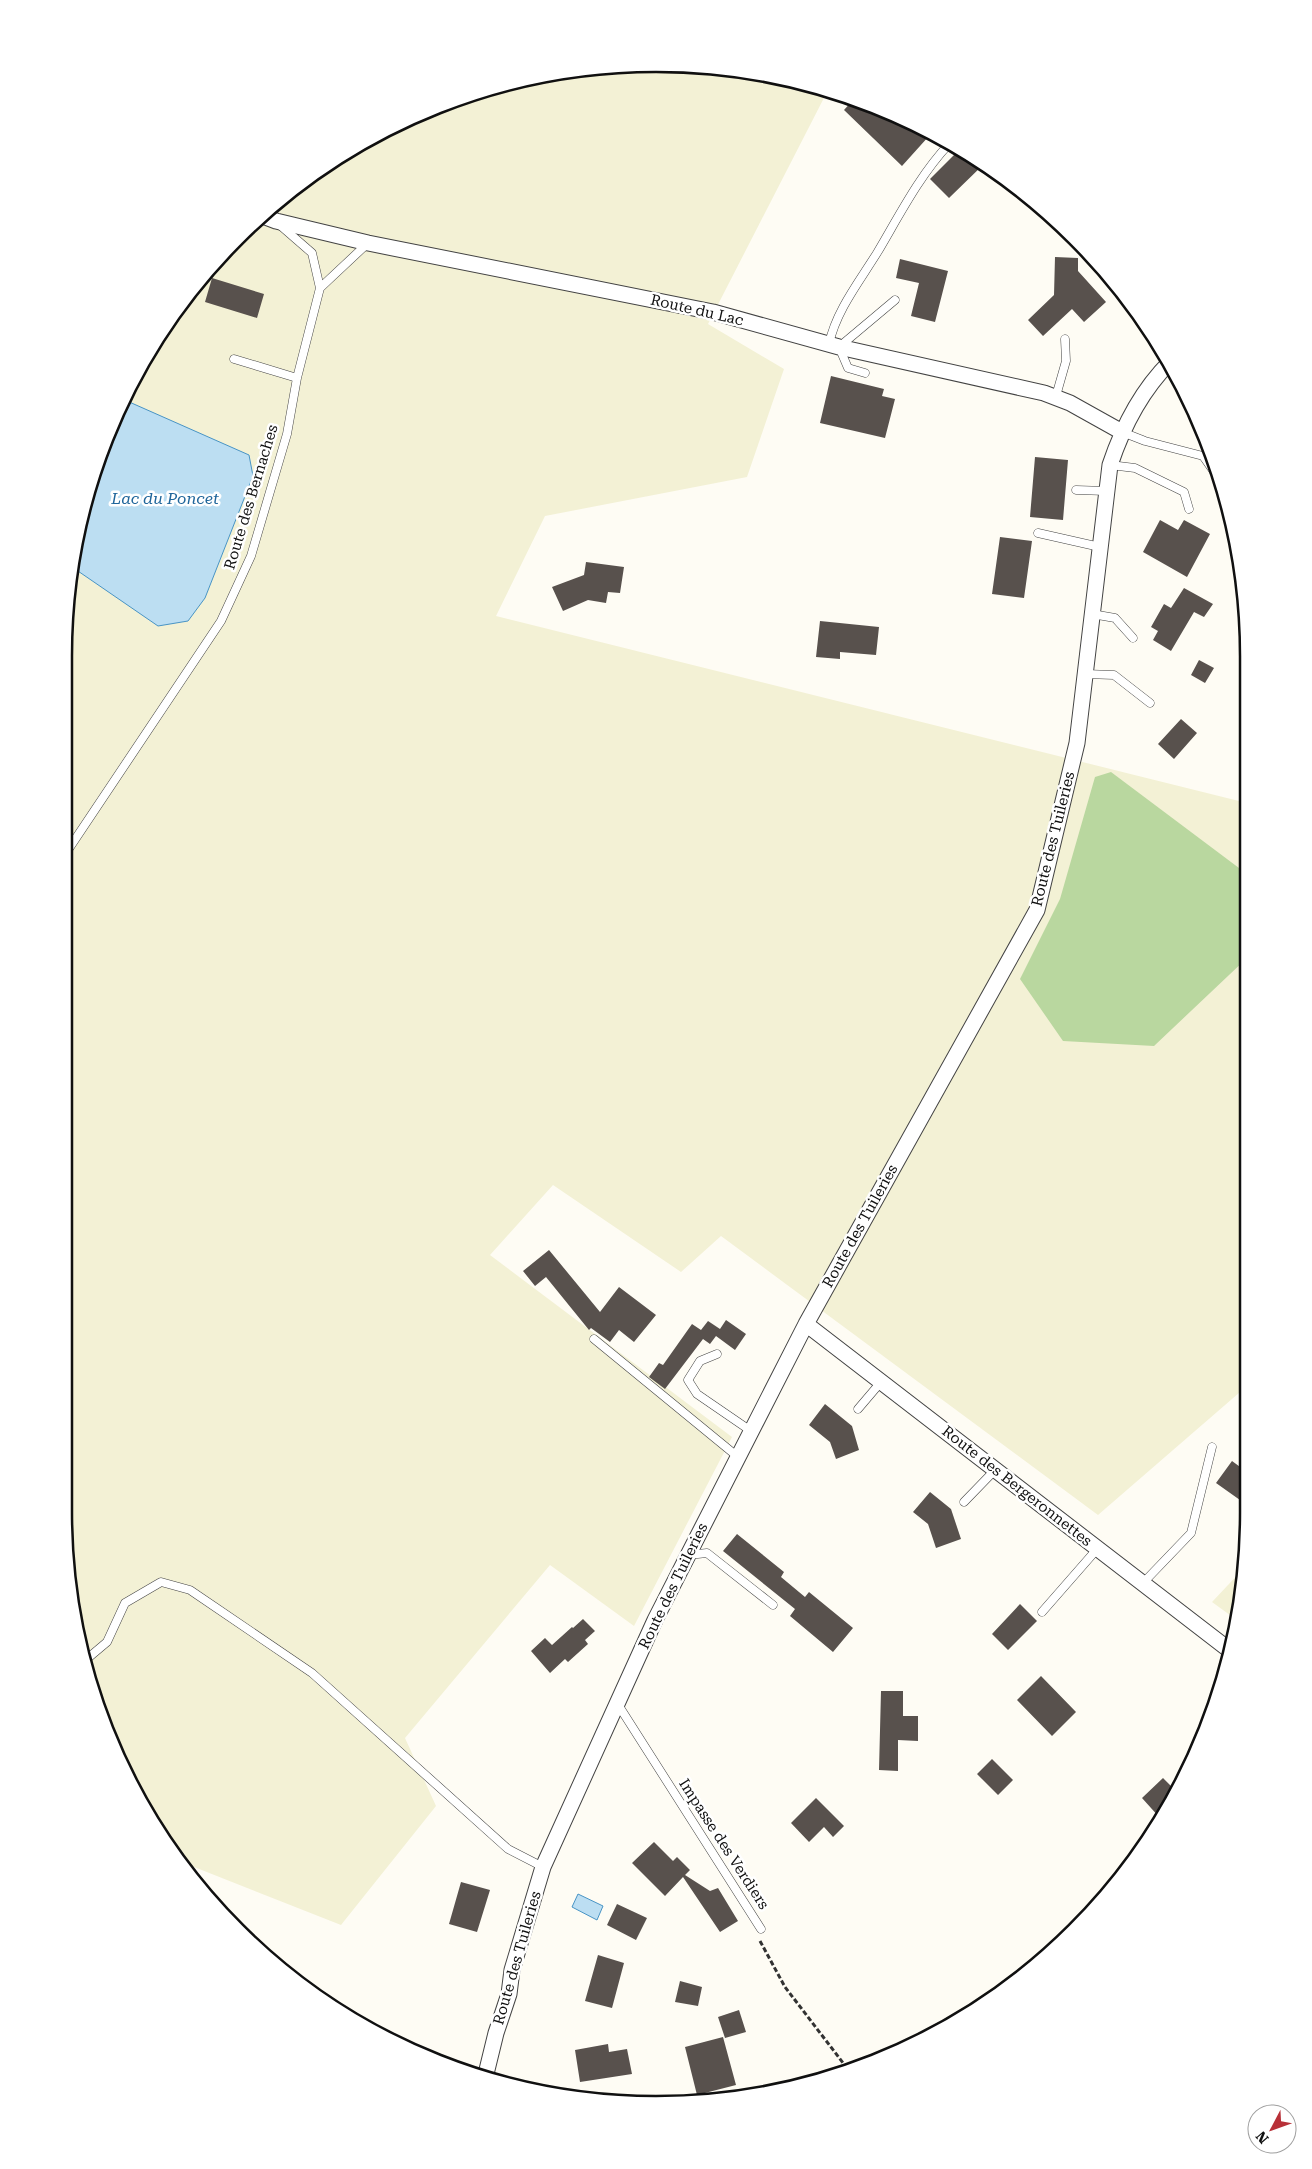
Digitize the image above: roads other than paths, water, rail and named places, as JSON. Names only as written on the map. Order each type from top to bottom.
[{"type":"street","name":"Route du Lac","points":[[269,219],[368,243],[713,312],[834,346],[1056,396],[1122,432]]},
{"type":"street","name":"Route des Tuileries","points":[[487,2072],[496,2033],[509,1994],[512,1970],[543,1867],[655,1620],[806,1324],[1037,910],[1077,743],[1110,465],[1122,432],[1155,377],[1163,369]]},
{"type":"street","name":"Route des Bergeronnettes","points":[[806,1324],[996,1468],[1224,1646]]},
{"type":"lane","points":[[865,373],[848,368],[834,346],[836,322],[925,172],[944,149]]},
{"type":"lane","points":[[269,219],[312,253],[320,288]]},
{"type":"lane","points":[[320,288],[368,243]]},
{"type":"lane","name":"Route des Bernaches","points":[[72,844],[221,621],[251,556],[287,434],[297,378],[320,288]]},
{"type":"lane","points":[[834,346],[895,300]]},
{"type":"lane","points":[[1056,396],[1066,360],[1065,339]]},
{"type":"lane","points":[[234,359],[297,378]]},
{"type":"lane","points":[[1122,432],[1203,456],[1206,460]]},
{"type":"lane","points":[[1110,465],[1135,468],[1184,492],[1189,509]]},
{"type":"lane","points":[[1076,490],[1107,491]]},
{"type":"lane","points":[[1038,533],[1100,547]]},
{"type":"lane","points":[[1092,614],[1115,618],[1132,638]]},
{"type":"lane","points":[[1085,674],[1114,675],[1150,703]]},
{"type":"lane","points":[[594,1339],[738,1457]]},
{"type":"lane","points":[[717,1354],[700,1360],[688,1380],[697,1394],[751,1431]]},
{"type":"lane","points":[[858,1409],[881,1382]]},
{"type":"lane","points":[[1143,1583],[1191,1533],[1212,1447]]},
{"type":"lane","points":[[964,1502],[996,1468]]},
{"type":"lane","points":[[1042,1612],[1098,1548]]},
{"type":"lane","points":[[688,1555],[707,1553],[773,1605]]},
{"type":"lane","points":[[90,1656],[107,1642],[126,1603],[162,1582],[190,1590],[312,1673],[508,1849],[543,1867]]},
{"type":"lane","name":"Impasse des Verdiers","points":[[617,1703],[761,1929]]},
{"type":"water","name":"Lac du Poncet","points":[[131,403],[249,455],[253,476],[205,598],[188,621],[158,626],[79,571],[92,505],[103,468]]},
{"type":"water","points":[[578,1894],[603,1906],[597,1920],[572,1907]]}]
